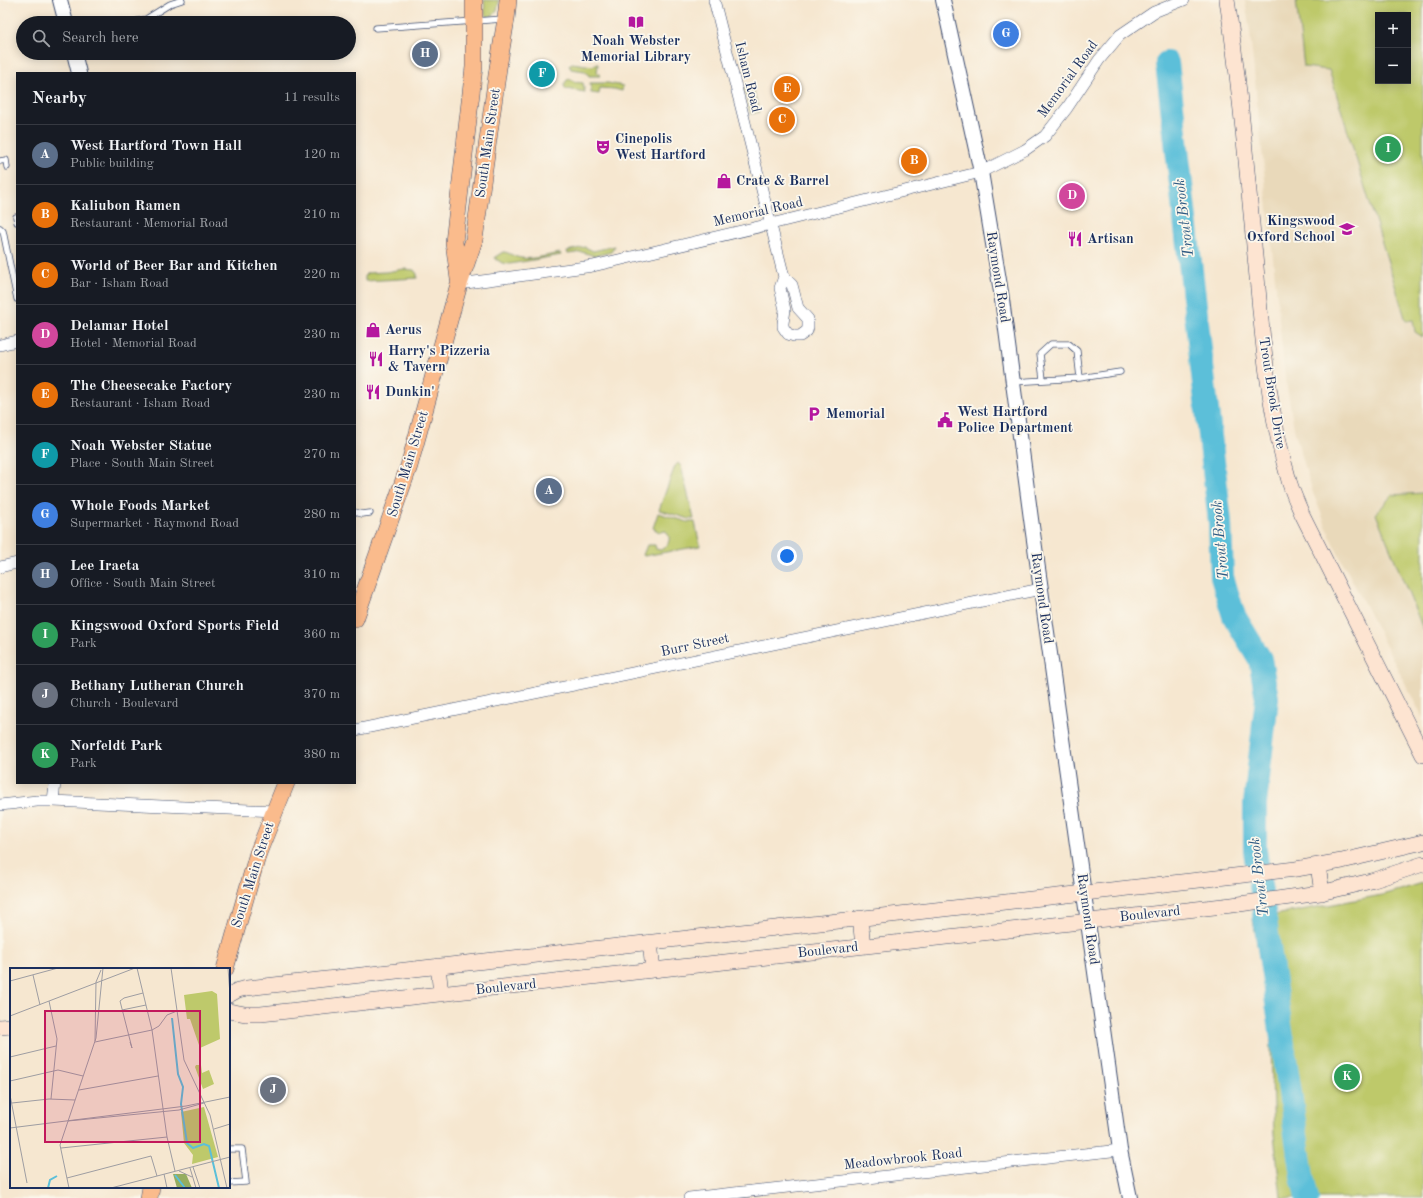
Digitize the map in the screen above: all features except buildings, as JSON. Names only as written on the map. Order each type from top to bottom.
[{"type":"main road","name":"South Main Street","points":[[459,284],[454,242],[474,67],[474,0]]},
{"type":"main road","name":"South Main Street","points":[[356,614],[359,598],[409,466],[459,284],[474,240],[508,0]]},
{"type":"main road","name":"Trout Brook Drive","points":[[1227,0],[1239,96],[1264,357],[1270,401],[1288,479],[1302,514],[1423,755]]},
{"type":"main road","name":"South Main Street","points":[[225,968],[258,853],[286,784]]},
{"type":"main road","name":"Boulevard","points":[[230,994],[238,990],[247,988],[1296,869],[1423,842]]},
{"type":"main road","name":"Boulevard","points":[[230,1011],[245,1014],[260,1014],[1232,906],[1322,893],[1371,881],[1423,864]]},
{"type":"main road","points":[[1318,865],[1322,893]]},
{"type":"main road","points":[[860,918],[863,946]]},
{"type":"main road","points":[[650,942],[653,970]]},
{"type":"main road","points":[[438,966],[441,994]]},
{"type":"main road","points":[[0,1027],[10,1026]]},
{"type":"street","points":[[60,0],[64,16]]},
{"type":"street","name":"Isham Road","points":[[714,0],[784,277],[792,285],[798,308],[808,319],[807,331],[800,336],[788,334],[783,327],[785,310],[780,288],[784,277]]},
{"type":"street","name":"Raymond Road","points":[[944,0],[981,172],[1001,292],[1120,1150],[1130,1198]]},
{"type":"street","name":"Memorial Road","points":[[459,284],[593,266],[981,172],[1025,150],[1045,136],[1067,108],[1099,60],[1120,35],[1154,12],[1184,0]]},
{"type":"street","points":[[76,60],[79,72]]},
{"type":"street","points":[[0,345],[16,341]]},
{"type":"street","points":[[0,567],[16,563]]},
{"type":"street","name":"Burr Street","points":[[356,730],[1041,589]]},
{"type":"street","points":[[53,802],[55,784]]},
{"type":"street","points":[[0,805],[37,801],[274,811]]},
{"type":"street","name":"Meadowbrook Road","points":[[689,1198],[1120,1150]]},
{"type":"lane","points":[[151,16],[170,4],[182,0]]},
{"type":"lane","points":[[376,28],[506,19]]},
{"type":"lane","points":[[3,160],[7,167]]},
{"type":"lane","points":[[0,228],[3,231],[16,294]]},
{"type":"lane","points":[[1043,379],[1040,354],[1051,344],[1070,344],[1077,351],[1080,378]]},
{"type":"lane","points":[[1013,382],[1043,379],[1080,378],[1120,372]]},
{"type":"lane","points":[[356,512],[362,514],[370,513]]},
{"type":"lane","points":[[230,1148],[242,1149],[246,1182],[230,1182]]},
{"type":"shaded area","name":"Kingswood Oxford School","points":[[1245,0],[1423,0],[1423,718],[1333,543],[1313,493],[1295,433],[1285,376],[1250,32]]},
{"type":"green space","points":[[484,0],[499,0],[495,14],[487,17],[485,15]]},
{"type":"green space","points":[[1296,0],[1423,0],[1423,337],[1415,332],[1413,320],[1406,321],[1329,70],[1304,67]]},
{"type":"green space","points":[[572,63],[593,66],[598,64],[597,73],[600,74],[600,76],[589,76],[585,71],[571,69],[569,65]]},
{"type":"green space","points":[[568,79],[574,82],[583,83],[585,92],[565,89],[564,84]]},
{"type":"green space","points":[[590,83],[608,83],[623,86],[622,91],[600,88],[599,94],[591,93]]},
{"type":"green space","points":[[752,84],[759,112],[751,114],[744,89],[747,85]]},
{"type":"green space","points":[[615,246],[611,252],[595,256],[582,252],[568,254],[567,251],[585,247],[593,251]]},
{"type":"green space","points":[[503,252],[526,258],[535,258],[560,253],[561,255],[510,264],[502,263],[496,259],[495,257]]},
{"type":"green space","points":[[404,269],[414,270],[417,274],[417,278],[365,281],[365,275],[367,273]]},
{"type":"green space","points":[[678,463],[681,466],[694,519],[689,519],[659,510],[675,466]]},
{"type":"green space","points":[[1423,493],[1423,629],[1376,514],[1392,495]]},
{"type":"green space","points":[[658,513],[688,522],[695,522],[700,546],[644,556],[643,555],[647,545],[655,545],[656,549],[660,550],[666,547],[669,542],[669,536],[666,531],[659,532],[653,528]]},
{"type":"green space","points":[[1423,883],[1423,1198],[1281,1198],[1274,1134],[1270,1021],[1253,919],[1382,895]]},
{"type":"waterway","name":"Trout Brook","points":[[1167,63],[1220,522],[1222,577],[1234,616],[1260,659],[1267,698],[1255,804],[1255,850],[1302,1176],[1307,1198]]},
{"type":"place","name":"Noah Webster Memorial Library","points":[[636,22]]},
{"type":"place","name":"Whole Foods Market","points":[[1006,34]]},
{"type":"place","name":"Lee Iraeta","points":[[425,54]]},
{"type":"place","name":"Noah Webster Statue","points":[[542,74]]},
{"type":"place","name":"The Cheesecake Factory","points":[[787,89]]},
{"type":"place","name":"World of Beer Bar and Kitchen","points":[[782,120]]},
{"type":"place","name":"Cinepolis West Hartford","points":[[603,147]]},
{"type":"place","name":"Kingswood Oxford Sports Field","points":[[1388,149]]},
{"type":"place","name":"Kaliubon Ramen","points":[[914,161]]},
{"type":"place","name":"Crate & Barrel","points":[[724,181]]},
{"type":"place","name":"Delamar Hotel","points":[[1072,196]]},
{"type":"place","name":"Kingswood Oxford School","points":[[1347,229]]},
{"type":"place","name":"Artisan","points":[[1075,239]]},
{"type":"place","name":"Aerus","points":[[373,330]]},
{"type":"place","name":"Harry's Pizzeria & Tavern","points":[[376,359]]},
{"type":"place","name":"Dunkin'","points":[[373,392]]},
{"type":"place","name":"Memorial","points":[[814,414]]},
{"type":"place","name":"West Hartford Police Department","points":[[945,420]]},
{"type":"place","name":"West Hartford Town Hall","points":[[549,491]]},
{"type":"place","name":"Norfeldt Park","points":[[1347,1077]]},
{"type":"place","name":"Bethany Lutheran Church","points":[[273,1090]]}]
